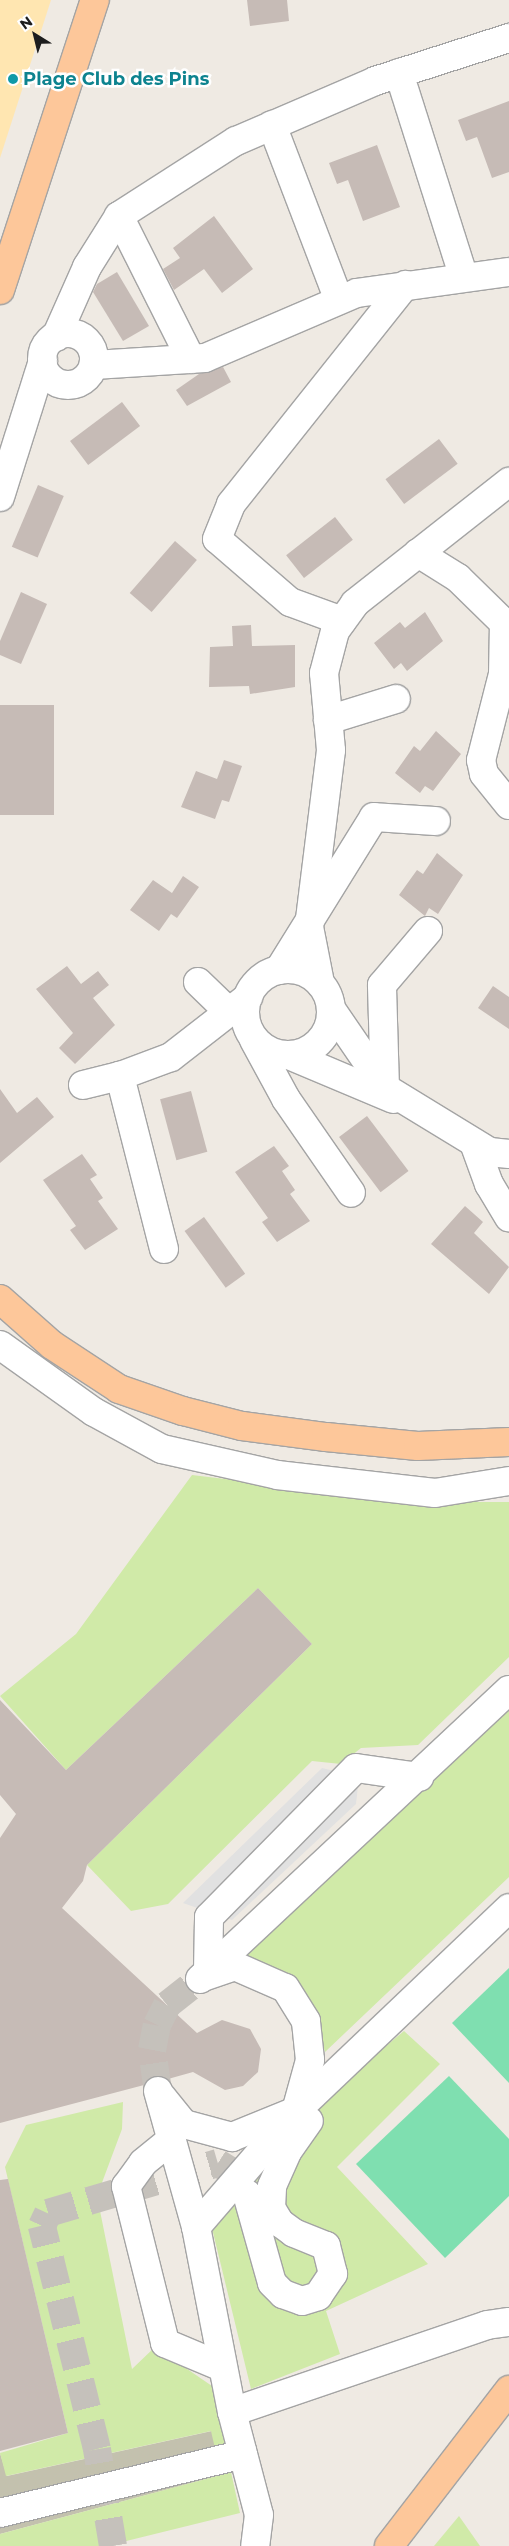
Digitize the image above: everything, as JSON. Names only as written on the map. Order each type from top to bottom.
[{"type":"main road","points":[[0,290],[95,0]]},
{"type":"main road","points":[[0,1299],[52,1345],[119,1389],[182,1411],[242,1426],[418,1446],[509,1442]]},
{"type":"main road","points":[[389,2546],[509,2390]]},
{"type":"street","points":[[0,497],[46,347],[56,337],[87,266],[119,216],[236,140],[399,73],[509,38]]},
{"type":"street","points":[[399,73],[463,275]]},
{"type":"street","points":[[272,125],[339,300]]},
{"type":"street","points":[[119,216],[191,359]]},
{"type":"street","points":[[94,364],[205,358],[339,300],[405,284],[463,275],[509,272]]},
{"type":"street","points":[[342,621],[290,602],[217,539],[231,504],[405,284]]},
{"type":"street","points":[[27,412],[62,384],[86,378],[94,364],[92,348],[80,336],[56,337]]},
{"type":"street","points":[[43,361],[49,376],[62,384]]},
{"type":"street","points":[[509,482],[355,603],[342,621],[324,673],[332,750],[309,927],[320,983],[331,1009],[385,1088],[490,1152],[509,1154]]},
{"type":"street","points":[[418,553],[458,578],[504,623],[503,674],[482,760],[484,774],[509,805]]},
{"type":"street","points":[[328,720],[396,699]]},
{"type":"street","points":[[83,1085],[120,1076],[171,1057],[238,1004],[255,984],[279,970],[309,927],[374,817],[436,821]]},
{"type":"street","points":[[385,1088],[382,985],[428,931]]},
{"type":"street","points":[[279,970],[301,971],[320,983]]},
{"type":"street","points":[[198,982],[238,1004],[246,1018],[252,1037],[286,1099],[351,1194]]},
{"type":"street","points":[[289,1056],[315,1046],[330,1023],[331,1009]]},
{"type":"street","points":[[252,1037],[262,1047],[289,1056],[417,1109]]},
{"type":"street","points":[[120,1076],[164,1249]]},
{"type":"street","points":[[474,1143],[489,1184],[509,1217]]},
{"type":"street","points":[[0,1345],[94,1412],[162,1449],[277,1475],[435,1493],[501,1486]]},
{"type":"street","points":[[204,1975],[419,1777],[509,1690]]},
{"type":"street","points":[[204,1975],[209,1917],[356,1768],[419,1777]]},
{"type":"street","points":[[196,2227],[304,2104],[509,1908]]},
{"type":"street","points":[[204,1975],[235,1966],[285,1988],[306,2021],[310,2060],[304,2104],[313,2116],[287,2152],[272,2186],[271,2208],[280,2224],[294,2233],[326,2246],[333,2274],[318,2296],[302,2301],[284,2294],[272,2283],[247,2194]]},
{"type":"street","points":[[255,2546],[259,2515],[222,2367],[196,2227],[158,2092],[184,2124],[232,2137],[304,2104]]},
{"type":"street","points":[[171,2140],[143,2163],[126,2186],[165,2343],[222,2367]]},
{"type":"street","points":[[232,2412],[487,2325],[509,2322]]},
{"type":"street","points":[[0,2513],[243,2454]]},
{"type":"shaded area","points":[[322,1768],[359,1777],[356,1804],[232,1920],[183,1903]]},
{"type":"shaded area","points":[[212,2431],[221,2475],[0,2534],[0,2453],[7,2476]]},
{"type":"green space","points":[[192,1475],[416,1502],[509,1502],[509,1657],[418,1745],[361,1748],[341,1764],[312,1761],[168,1904],[131,1911],[87,1865],[312,1644],[258,1588],[66,1770],[0,1696],[76,1634]]},
{"type":"green space","points":[[509,1701],[509,1877],[325,2052],[316,2021],[238,1961]]},
{"type":"green space","points":[[509,1968],[509,2083],[452,2023]]},
{"type":"green space","points":[[404,2031],[440,2064],[337,2167],[428,2264],[326,2311],[340,2354],[251,2389],[211,2224],[316,2104]]},
{"type":"green space","points":[[449,2076],[509,2139],[509,2196],[445,2258],[356,2164]]},
{"type":"green space","points":[[123,2102],[122,2129],[97,2196],[132,2369],[155,2347],[212,2386],[240,2513],[106,2546],[0,2546],[0,2534],[221,2475],[211,2431],[6,2476],[0,2453],[68,2433],[5,2167],[26,2125]]},
{"type":"green space","points":[[459,2516],[480,2546],[434,2546]]},
{"type":"sand","name":"Plage Club des Pins","points":[[0,0],[51,0],[0,158]]},
{"type":"building","points":[[247,0],[287,0],[289,21],[250,26]]},
{"type":"building","points":[[509,101],[509,172],[492,178],[477,137],[466,141],[458,120]]},
{"type":"building","points":[[377,145],[400,207],[363,221],[348,180],[337,184],[329,163]]},
{"type":"building","points":[[214,216],[253,269],[222,293],[204,269],[174,290],[163,269],[180,258],[173,248]]},
{"type":"building","points":[[117,272],[149,326],[123,341],[93,292],[97,284]]},
{"type":"building","points":[[223,367],[231,382],[187,406],[176,390],[199,374]]},
{"type":"building","points":[[122,402],[140,426],[88,465],[70,441]]},
{"type":"building","points":[[439,439],[458,464],[404,504],[385,479]]},
{"type":"building","points":[[38,485],[64,496],[38,558],[12,547]]},
{"type":"building","points":[[335,517],[353,540],[304,578],[286,555]]},
{"type":"building","points":[[175,541],[197,560],[152,612],[130,593]]},
{"type":"building","points":[[21,592],[47,604],[21,664],[0,655],[0,641]]},
{"type":"building","points":[[425,612],[443,641],[407,671],[401,663],[394,669],[374,643],[400,622],[405,628]]},
{"type":"building","points":[[251,625],[252,646],[295,645],[295,687],[250,694],[249,686],[209,687],[210,647],[233,646],[232,626]]},
{"type":"building","points":[[0,705],[54,705],[54,815],[0,815]]},
{"type":"building","points":[[436,731],[461,754],[433,791],[425,786],[420,793],[395,773],[414,746],[420,751]]},
{"type":"building","points":[[224,760],[242,766],[229,802],[222,800],[215,819],[181,807],[196,771],[217,779]]},
{"type":"building","points":[[437,853],[463,875],[438,914],[429,908],[425,916],[399,895],[417,870],[423,874]]},
{"type":"building","points":[[183,876],[199,887],[177,918],[171,914],[159,931],[130,910],[153,880],[172,893]]},
{"type":"building","points":[[67,966],[81,984],[98,971],[109,985],[93,998],[115,1025],[75,1064],[59,1048],[73,1033],[36,989]]},
{"type":"building","points":[[493,986],[509,997],[509,1029],[478,1008]]},
{"type":"building","points":[[0,1089],[17,1113],[37,1097],[54,1117],[0,1163]]},
{"type":"building","points":[[191,1091],[207,1152],[176,1160],[160,1099]]},
{"type":"building","points":[[367,1116],[409,1171],[381,1192],[339,1137]]},
{"type":"building","points":[[274,1146],[289,1166],[282,1171],[295,1190],[290,1194],[310,1221],[277,1242],[262,1222],[268,1218],[235,1172]]},
{"type":"building","points":[[82,1154],[97,1175],[90,1179],[103,1198],[98,1201],[118,1229],[85,1250],[70,1230],[76,1226],[43,1180]]},
{"type":"building","points":[[465,1206],[483,1222],[474,1233],[509,1267],[489,1294],[431,1244]]},
{"type":"building","points":[[204,1217],[245,1274],[226,1288],[185,1231]]},
{"type":"building","points":[[258,1588],[312,1644],[87,1865],[83,1881],[62,1908],[197,2033],[222,2020],[250,2029],[261,2049],[258,2072],[243,2086],[225,2090],[193,2072],[168,2079],[154,2076],[144,2085],[0,2123],[0,1838],[16,1814],[0,1795],[0,1700],[66,1770]]},
{"type":"building","points":[[8,2179],[68,2433],[0,2451],[0,2180]]},
{"type":"tunnel","points":[[158,2091],[152,2050],[157,2025],[167,2005],[200,1979]]},
{"type":"tunnel","points":[[113,2546],[97,2449],[42,2226],[48,2213],[218,2163],[237,2175],[247,2194]]},
{"type":"place","name":"Plage Club des Pins","points":[[13,79]]}]
